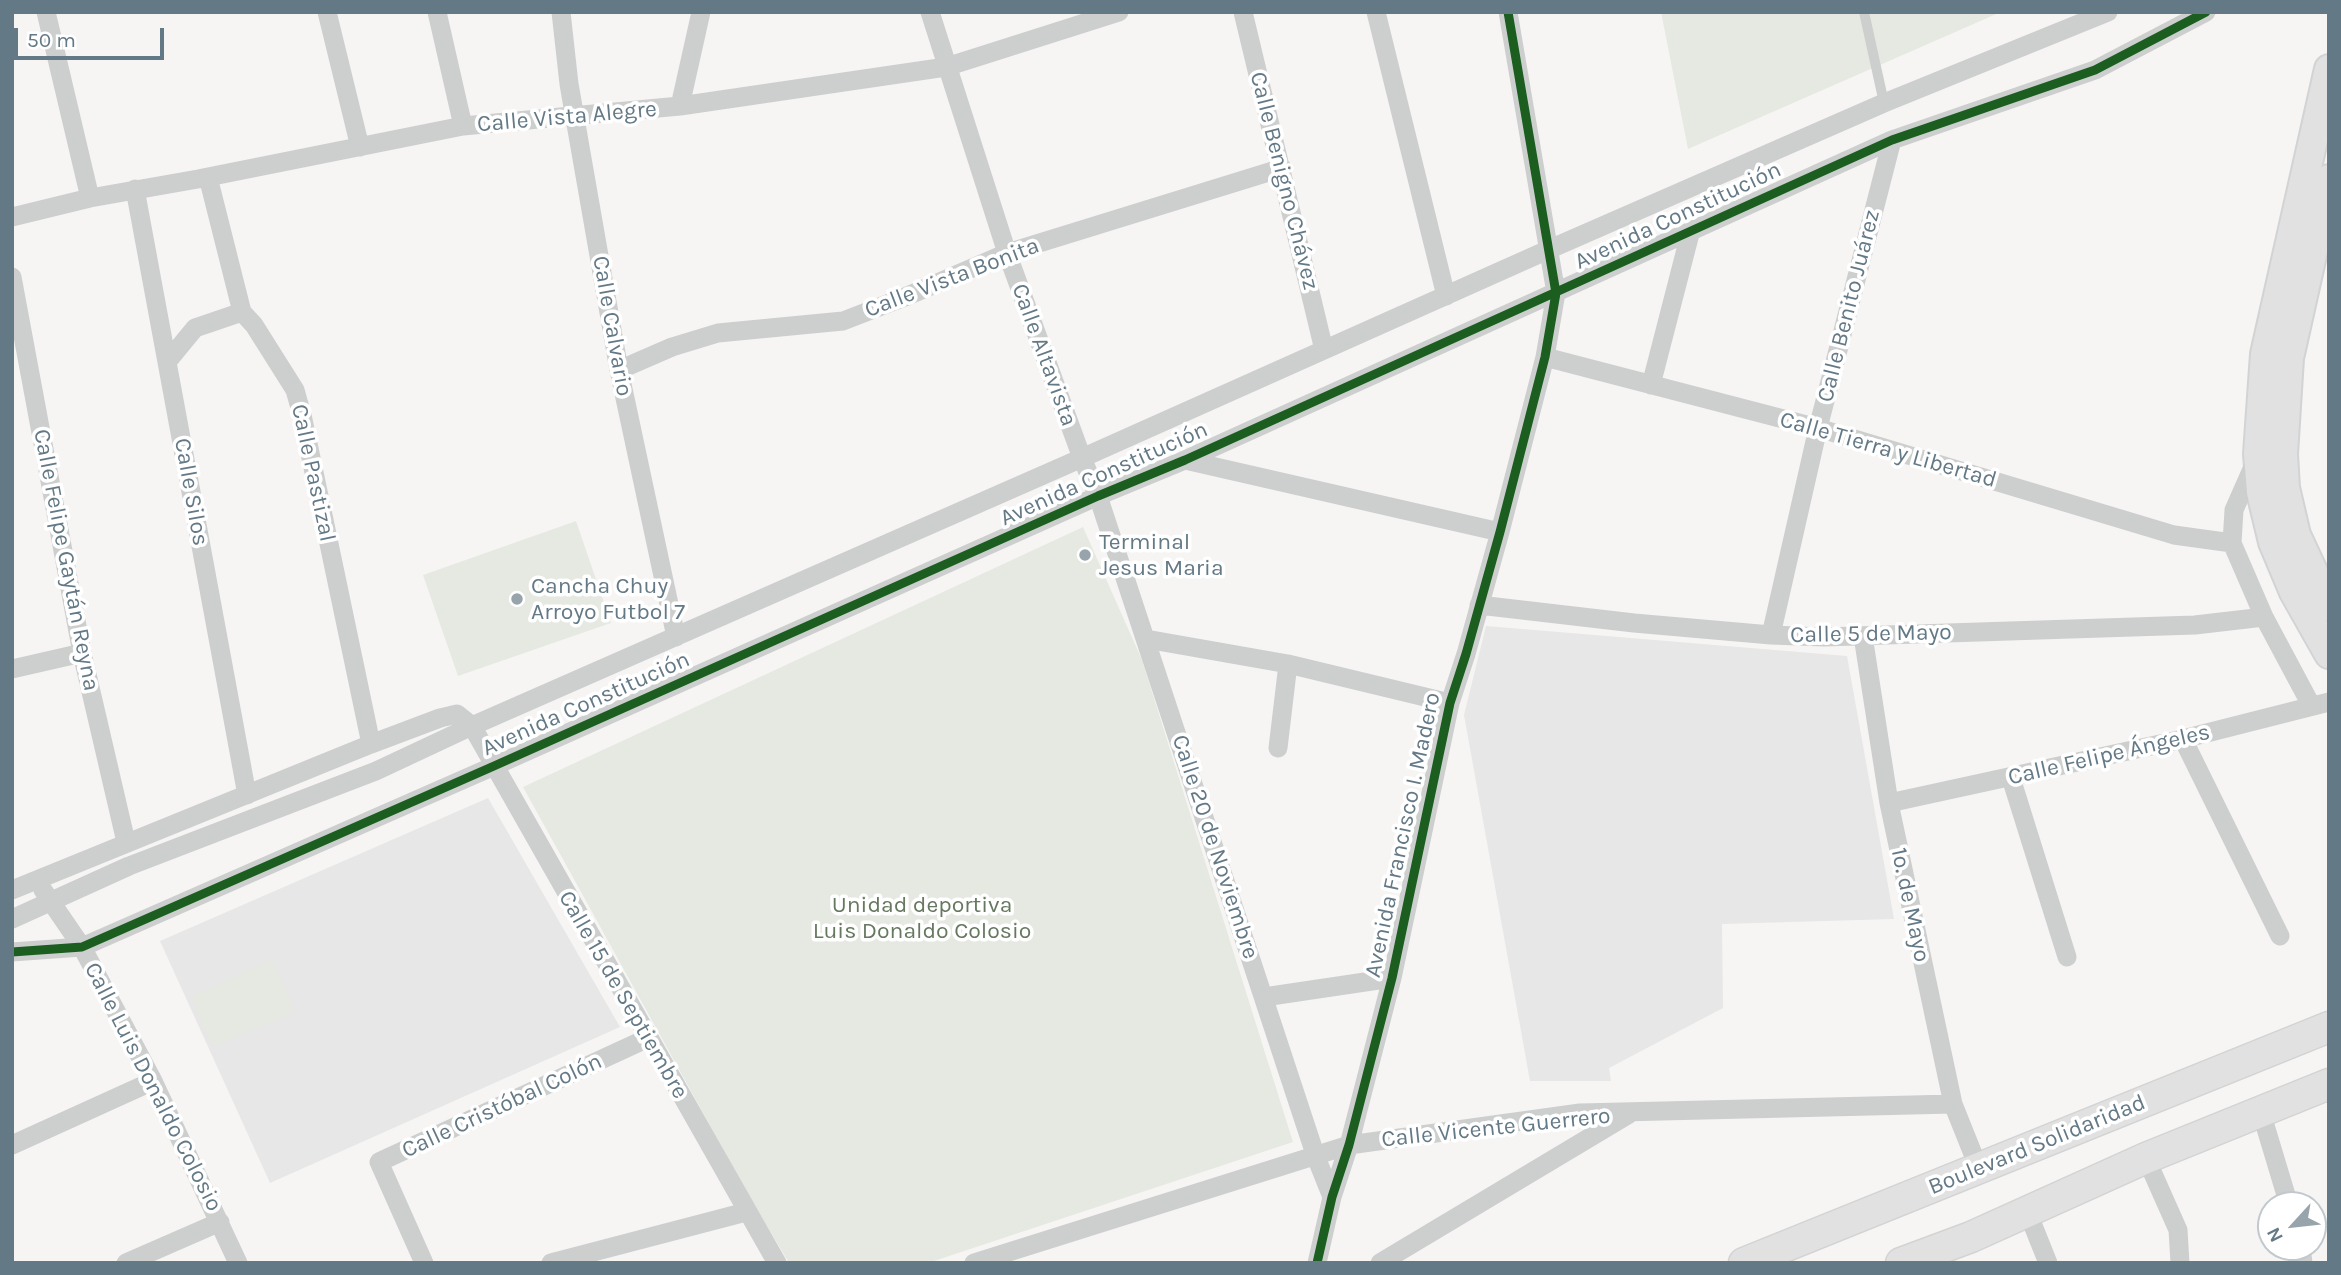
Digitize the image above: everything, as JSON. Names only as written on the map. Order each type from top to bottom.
[{"type":"main road","name":"Boulevard Solidaridad","points":[[1744,1263],[2329,1027]]},
{"type":"main road","points":[[1901,1263],[2028,1213],[2146,1158],[2329,1084]]},
{"type":"street","points":[[46,12],[90,198]]},
{"type":"street","points":[[327,12],[360,147]]},
{"type":"street","points":[[437,12],[463,127]]},
{"type":"street","name":"Calle Calvario","points":[[561,12],[569,84],[619,370],[676,637]]},
{"type":"street","points":[[680,106],[701,12]]},
{"type":"street","name":"Calle Altavista","points":[[930,12],[1007,253],[1098,496]]},
{"type":"street","name":"Calle Vista Alegre","points":[[12,217],[90,198],[463,127],[680,106],[946,67],[1119,12]]},
{"type":"street","name":"Calle Benigno Chávez","points":[[1243,12],[1324,350]]},
{"type":"street","points":[[1376,12],[1446,296]]},
{"type":"street","name":"Avenida Francisco I. Madero","points":[[1317,1263],[1332,1197],[1349,1145],[1392,978],[1450,703],[1500,533],[1545,357],[1556,293],[1508,12]]},
{"type":"street","name":"Avenida Constitución","points":[[12,919],[128,866],[376,771],[472,726],[1550,249],[2075,19],[2108,12]]},
{"type":"street","name":"Avenida Constitución","points":[[12,952],[82,947],[1098,496],[1185,460],[1892,140],[2095,69],[2206,12]]},
{"type":"street","points":[[2329,68],[2265,354],[2258,454],[2261,492],[2273,542],[2294,592],[2329,654]]},
{"type":"street","name":"Calle Benito Juárez","points":[[1771,635],[1818,428],[1892,140]]},
{"type":"street","name":"Calle Vista Bonita","points":[[619,370],[671,347],[718,333],[843,321],[1007,253],[1282,168]]},
{"type":"street","name":"Calle Pastizal","points":[[208,177],[242,312],[254,325],[295,390],[371,744]]},
{"type":"street","points":[[2329,179],[2289,358],[2283,454],[2285,488],[2296,535],[2329,606]]},
{"type":"street","name":"Calle Silos","points":[[135,190],[247,795]]},
{"type":"street","points":[[1651,385],[1691,230]]},
{"type":"street","name":"Calle Felipe Gaytán Reyna","points":[[12,277],[82,653],[126,842]]},
{"type":"street","points":[[167,362],[195,328],[242,312]]},
{"type":"street","name":"Calle Tierra y Libertad","points":[[1545,357],[1818,428],[2174,535],[2232,543]]},
{"type":"street","points":[[2258,454],[2234,510],[2232,543],[2264,617],[2320,703]]},
{"type":"street","points":[[1185,460],[1500,533]]},
{"type":"street","name":"Calle 20 de Noviembre","points":[[1098,496],[1315,1157],[1332,1197]]},
{"type":"street","name":"Calle 5 de Mayo","points":[[1479,605],[1771,635],[1863,636],[2195,625],[2264,617]]},
{"type":"street","name":"1o. de Mayo","points":[[1863,636],[1889,803],[1952,1104],[1979,1169]]},
{"type":"street","points":[[1146,639],[1287,664],[1450,703]]},
{"type":"street","points":[[12,669],[82,653]]},
{"type":"street","points":[[1278,748],[1287,664]]},
{"type":"street","name":"Calle Felipe Ángeles","points":[[1889,803],[2011,779],[2183,739],[2320,703]]},
{"type":"street","points":[[12,890],[440,718],[457,714],[472,726]]},
{"type":"street","name":"Calle 15 de Septiembre","points":[[472,726],[777,1263]]},
{"type":"street","points":[[2183,739],[2280,936]]},
{"type":"street","points":[[2011,779],[2067,957]]},
{"type":"street","name":"Calle Luis Donaldo Colosio","points":[[35,881],[82,947],[153,1081],[238,1263]]},
{"type":"street","points":[[1264,997],[1392,978]]},
{"type":"street","name":"Calle Cristóbal Colón","points":[[424,1263],[379,1162],[648,1038]]},
{"type":"street","points":[[12,1145],[153,1081]]},
{"type":"street","name":"Calle Vicente Guerrero","points":[[974,1263],[1349,1145],[1580,1113],[1629,1114],[1952,1104]]},
{"type":"street","points":[[2261,1112],[2285,1191]]},
{"type":"street","points":[[1380,1263],[1629,1114]]},
{"type":"street","points":[[2146,1158],[2178,1230],[2180,1263]]},
{"type":"street","points":[[551,1263],[746,1212]]},
{"type":"street","points":[[2028,1213],[2048,1263]]},
{"type":"street","points":[[126,1263],[220,1222]]},
{"type":"lane","points":[[1864,12],[1884,103]]},
{"type":"shaded area","points":[[1486,626],[1847,656],[1894,919],[1722,924],[1723,1008],[1609,1068],[1611,1081],[1530,1081],[1464,715]]},
{"type":"shaded area","points":[[488,798],[620,1027],[270,1183],[160,941]]},
{"type":"green space","points":[[1661,12],[2001,12],[1688,149]]},
{"type":"green space","name":"Cancha Chuy Arroyo Futbol 7","points":[[576,521],[611,623],[458,676],[423,575]]},
{"type":"green space","name":"Unidad deportiva Luis Donaldo Colosio","points":[[1083,527],[1142,660],[1293,1142],[928,1263],[789,1263],[745,1189],[523,787]]},
{"type":"green space","points":[[272,959],[295,1012],[213,1047],[191,997]]},
{"type":"cycle path","points":[[1317,1263],[1332,1197],[1349,1145],[1392,978],[1450,703],[1500,532],[1545,357],[1556,293],[1508,12]]},
{"type":"cycle path","points":[[12,952],[82,947],[1098,496],[1185,460],[1892,140],[2095,70],[2206,12]]},
{"type":"place","name":"Terminal Jesus Maria","points":[[1085,555]]},
{"type":"place","name":"Cancha Chuy Arroyo Futbol 7","points":[[517,599]]}]
